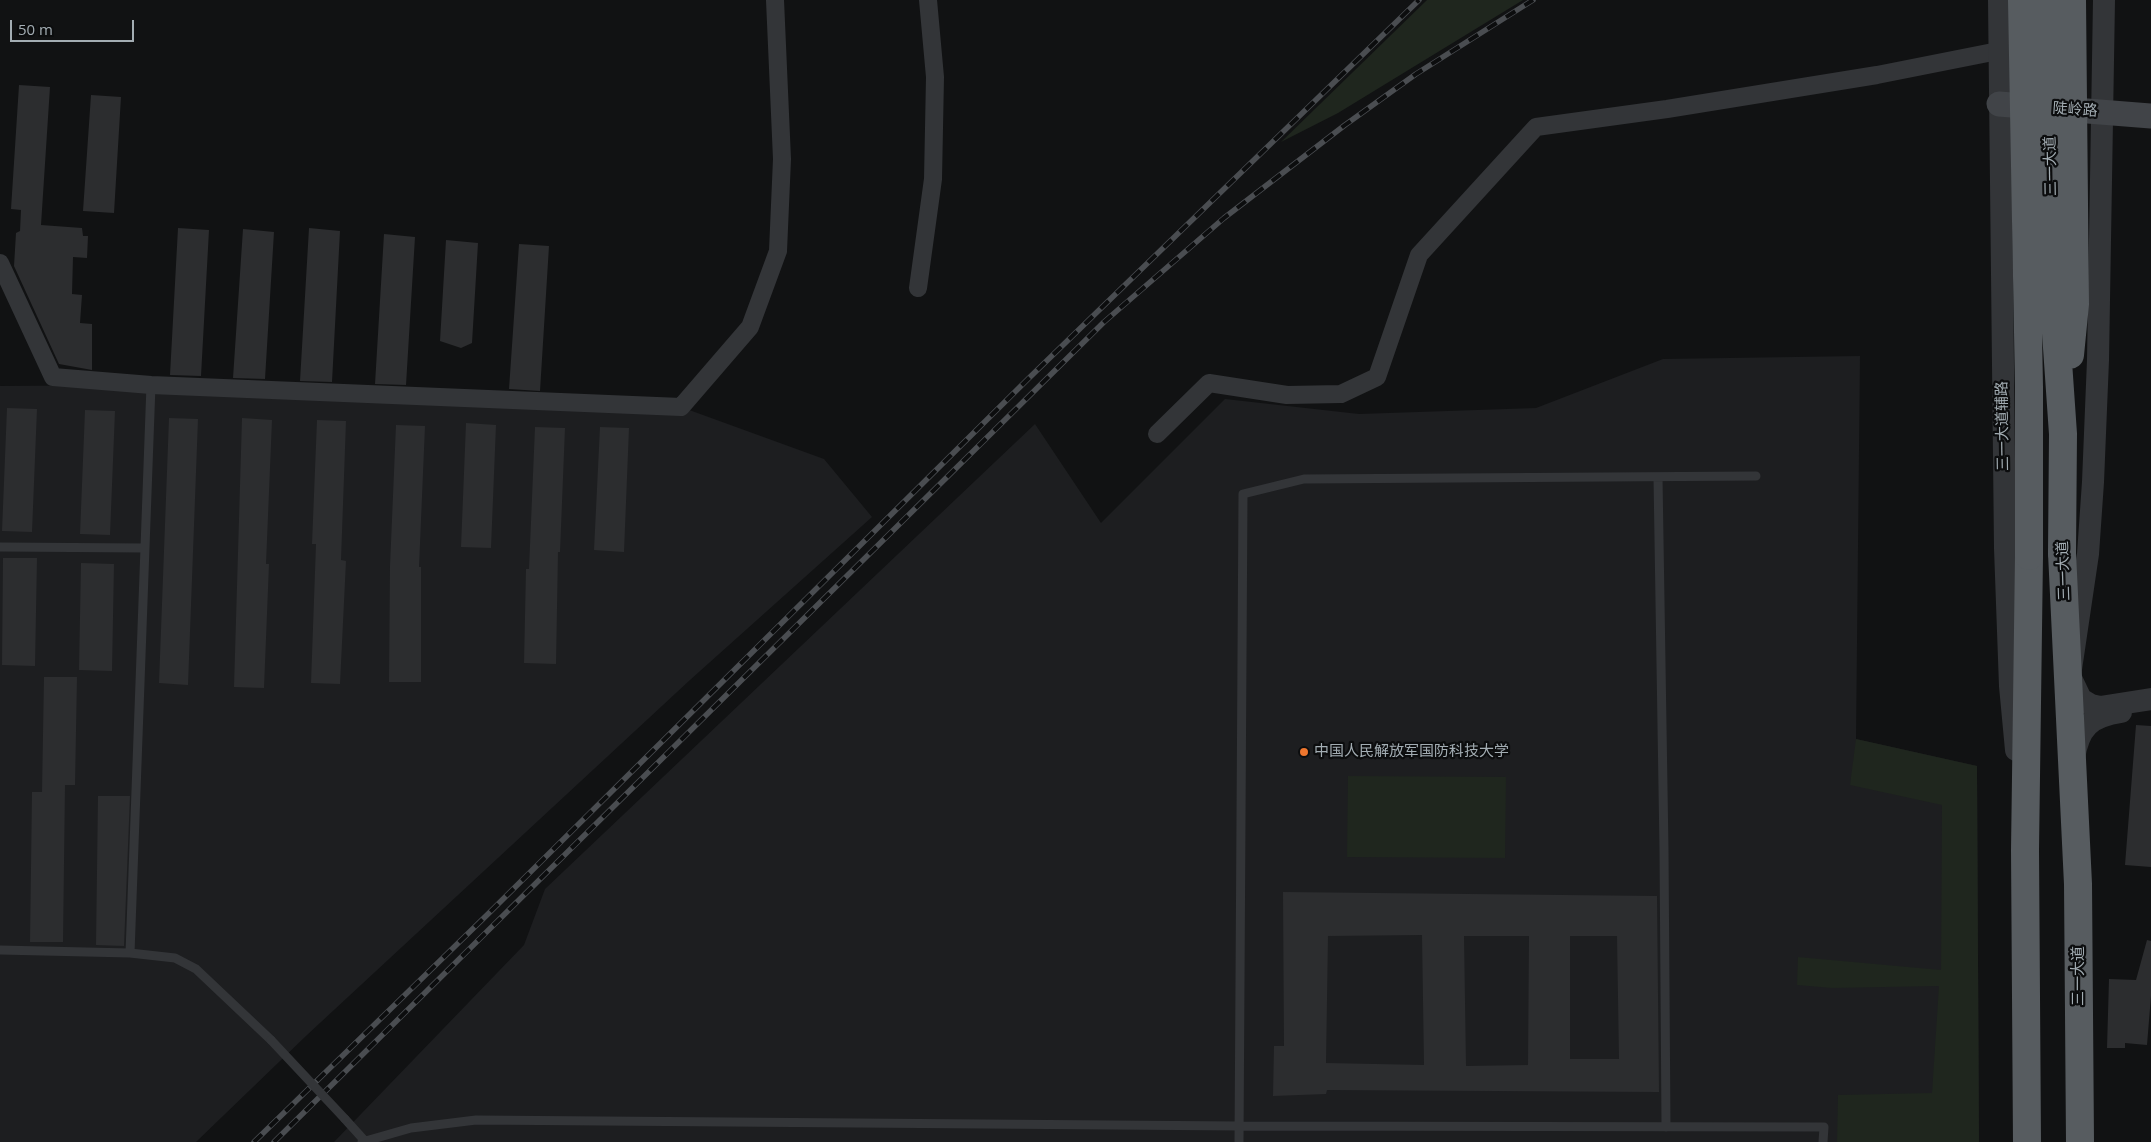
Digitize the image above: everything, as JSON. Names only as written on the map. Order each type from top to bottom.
[{"type":"highway","name":"三一大道","points":[[2022,0],[2029,387],[2025,850],[2027,1142]]},
{"type":"highway","name":"三一大道","points":[[2049,0],[2054,304],[2063,434],[2062,553],[2070,676],[2078,884],[2080,1142]]},
{"type":"highway","points":[[2063,434],[2075,304],[2072,0]]},
{"type":"main road","name":"陡岭路","points":[[1999,112],[2102,120],[2151,116]]},
{"type":"main road","name":"陡岭路","points":[[2102,120],[2151,132]]},
{"type":"street","points":[[0,263],[53,377],[150,384],[681,407],[750,327],[778,251],[782,159],[774,0]]},
{"type":"street","points":[[918,288],[933,178],[935,78],[928,0]]},
{"type":"street","name":"三一大道辅路","points":[[1999,0],[2004,548],[2010,686],[2025,850]]},
{"type":"street","points":[[2104,0],[2098,360],[2093,482],[2088,554],[2070,676],[2081,699],[2091,705],[2100,707],[2151,699]]},
{"type":"street","points":[[1157,434],[1209,383],[1287,395],[1341,394],[1377,377],[1419,255],[1536,127],[1667,109],[1877,75],[1998,51]]},
{"type":"street","points":[[2073,762],[2080,738],[2092,721],[2101,716],[2151,708]]},
{"type":"lane","points":[[130,953],[150,384]]},
{"type":"lane","points":[[1239,1142],[1243,494],[1304,479],[1756,476]]},
{"type":"lane","points":[[1658,477],[1664,840],[1666,1127]]},
{"type":"lane","points":[[0,547],[145,548]]},
{"type":"lane","points":[[0,950],[130,953],[175,958],[196,969],[271,1040],[363,1141],[410,1128],[476,1120],[1239,1126],[1824,1127],[1823,1142]]},
{"type":"shaded area","points":[[1427,0],[1523,0],[1338,113],[1281,142]]},
{"type":"shaded area","name":"中国人民解放军国防科技大学","points":[[1860,356],[1856,739],[1977,766],[1979,1142],[334,1142],[524,945],[545,889],[1035,424],[1101,523],[1225,399],[1359,414],[1536,408],[1663,359]]},
{"type":"shaded area","points":[[151,385],[681,407],[824,459],[872,517],[690,680],[307,1035],[196,1142],[0,1142],[0,386]]},
{"type":"shaded area","points":[[1856,739],[1977,766],[1979,1142],[1837,1142],[1838,1095],[1932,1093],[1939,986],[1832,988],[1797,985],[1798,957],[1941,970],[1942,805],[1850,785]]},
{"type":"shaded area","points":[[1348,776],[1506,777],[1505,858],[1347,857]]},
{"type":"building","points":[[19,85],[50,87],[41,225],[82,228],[83,236],[88,236],[87,258],[73,257],[72,294],[82,295],[80,323],[92,324],[92,370],[59,364],[14,266],[16,233],[20,231],[21,210],[11,209]]},
{"type":"building","points":[[91,95],[121,97],[114,213],[83,211]]},
{"type":"building","points":[[178,228],[209,230],[201,376],[170,375]]},
{"type":"building","points":[[309,228],[340,231],[332,382],[300,381]]},
{"type":"building","points":[[243,229],[274,232],[265,379],[233,378]]},
{"type":"building","points":[[384,234],[415,237],[406,385],[375,384]]},
{"type":"building","points":[[446,240],[478,243],[472,343],[461,348],[440,341]]},
{"type":"building","points":[[519,244],[549,246],[540,391],[509,389]]},
{"type":"building","points":[[7,408],[37,409],[32,532],[2,531]]},
{"type":"building","points":[[85,410],[115,411],[110,535],[80,534]]},
{"type":"building","points":[[169,418],[198,419],[188,685],[159,683]]},
{"type":"building","points":[[242,418],[272,420],[266,564],[269,564],[264,688],[234,687]]},
{"type":"building","points":[[317,420],[346,421],[341,560],[346,561],[340,684],[311,683],[316,544],[312,544]]},
{"type":"building","points":[[466,423],[496,425],[491,548],[461,547]]},
{"type":"building","points":[[396,425],[425,426],[419,567],[421,567],[421,682],[389,682],[390,566]]},
{"type":"building","points":[[535,427],[565,428],[560,552],[558,552],[556,664],[524,663],[526,569],[529,569]]},
{"type":"building","points":[[600,427],[629,428],[624,552],[594,550]]},
{"type":"building","points":[[3,558],[37,558],[35,666],[2,665]]},
{"type":"building","points":[[81,563],[114,564],[112,671],[79,670]]},
{"type":"building","points":[[44,677],[77,677],[75,785],[65,785],[63,942],[30,942],[32,792],[42,792]]},
{"type":"building","points":[[2136,725],[2151,726],[2151,867],[2125,865]]},
{"type":"building","points":[[98,796],[130,796],[124,946],[96,945]]},
{"type":"building","points":[[1283,892],[1657,896],[1659,1092],[1327,1090],[1326,1094],[1273,1096],[1274,1046],[1284,1046]],"holes":[[[1422,935],[1424,1065],[1326,1063],[1328,936]],[[1464,936],[1529,936],[1528,1065],[1466,1066]],[[1570,936],[1617,936],[1619,1059],[1570,1059]]]},
{"type":"building","points":[[2147,940],[2151,941],[2151,996],[2147,1045],[2125,1043],[2125,1048],[2107,1048],[2109,979],[2136,980]]},
{"type":"railway","points":[[254,1142],[488,914],[1029,378],[1419,0]]},
{"type":"railway","points":[[274,1142],[1104,322],[1224,218],[1345,125],[1416,74],[1533,0]]},
{"type":"place","name":"中国人民解放军国防科技大学","points":[[1304,752]]}]
